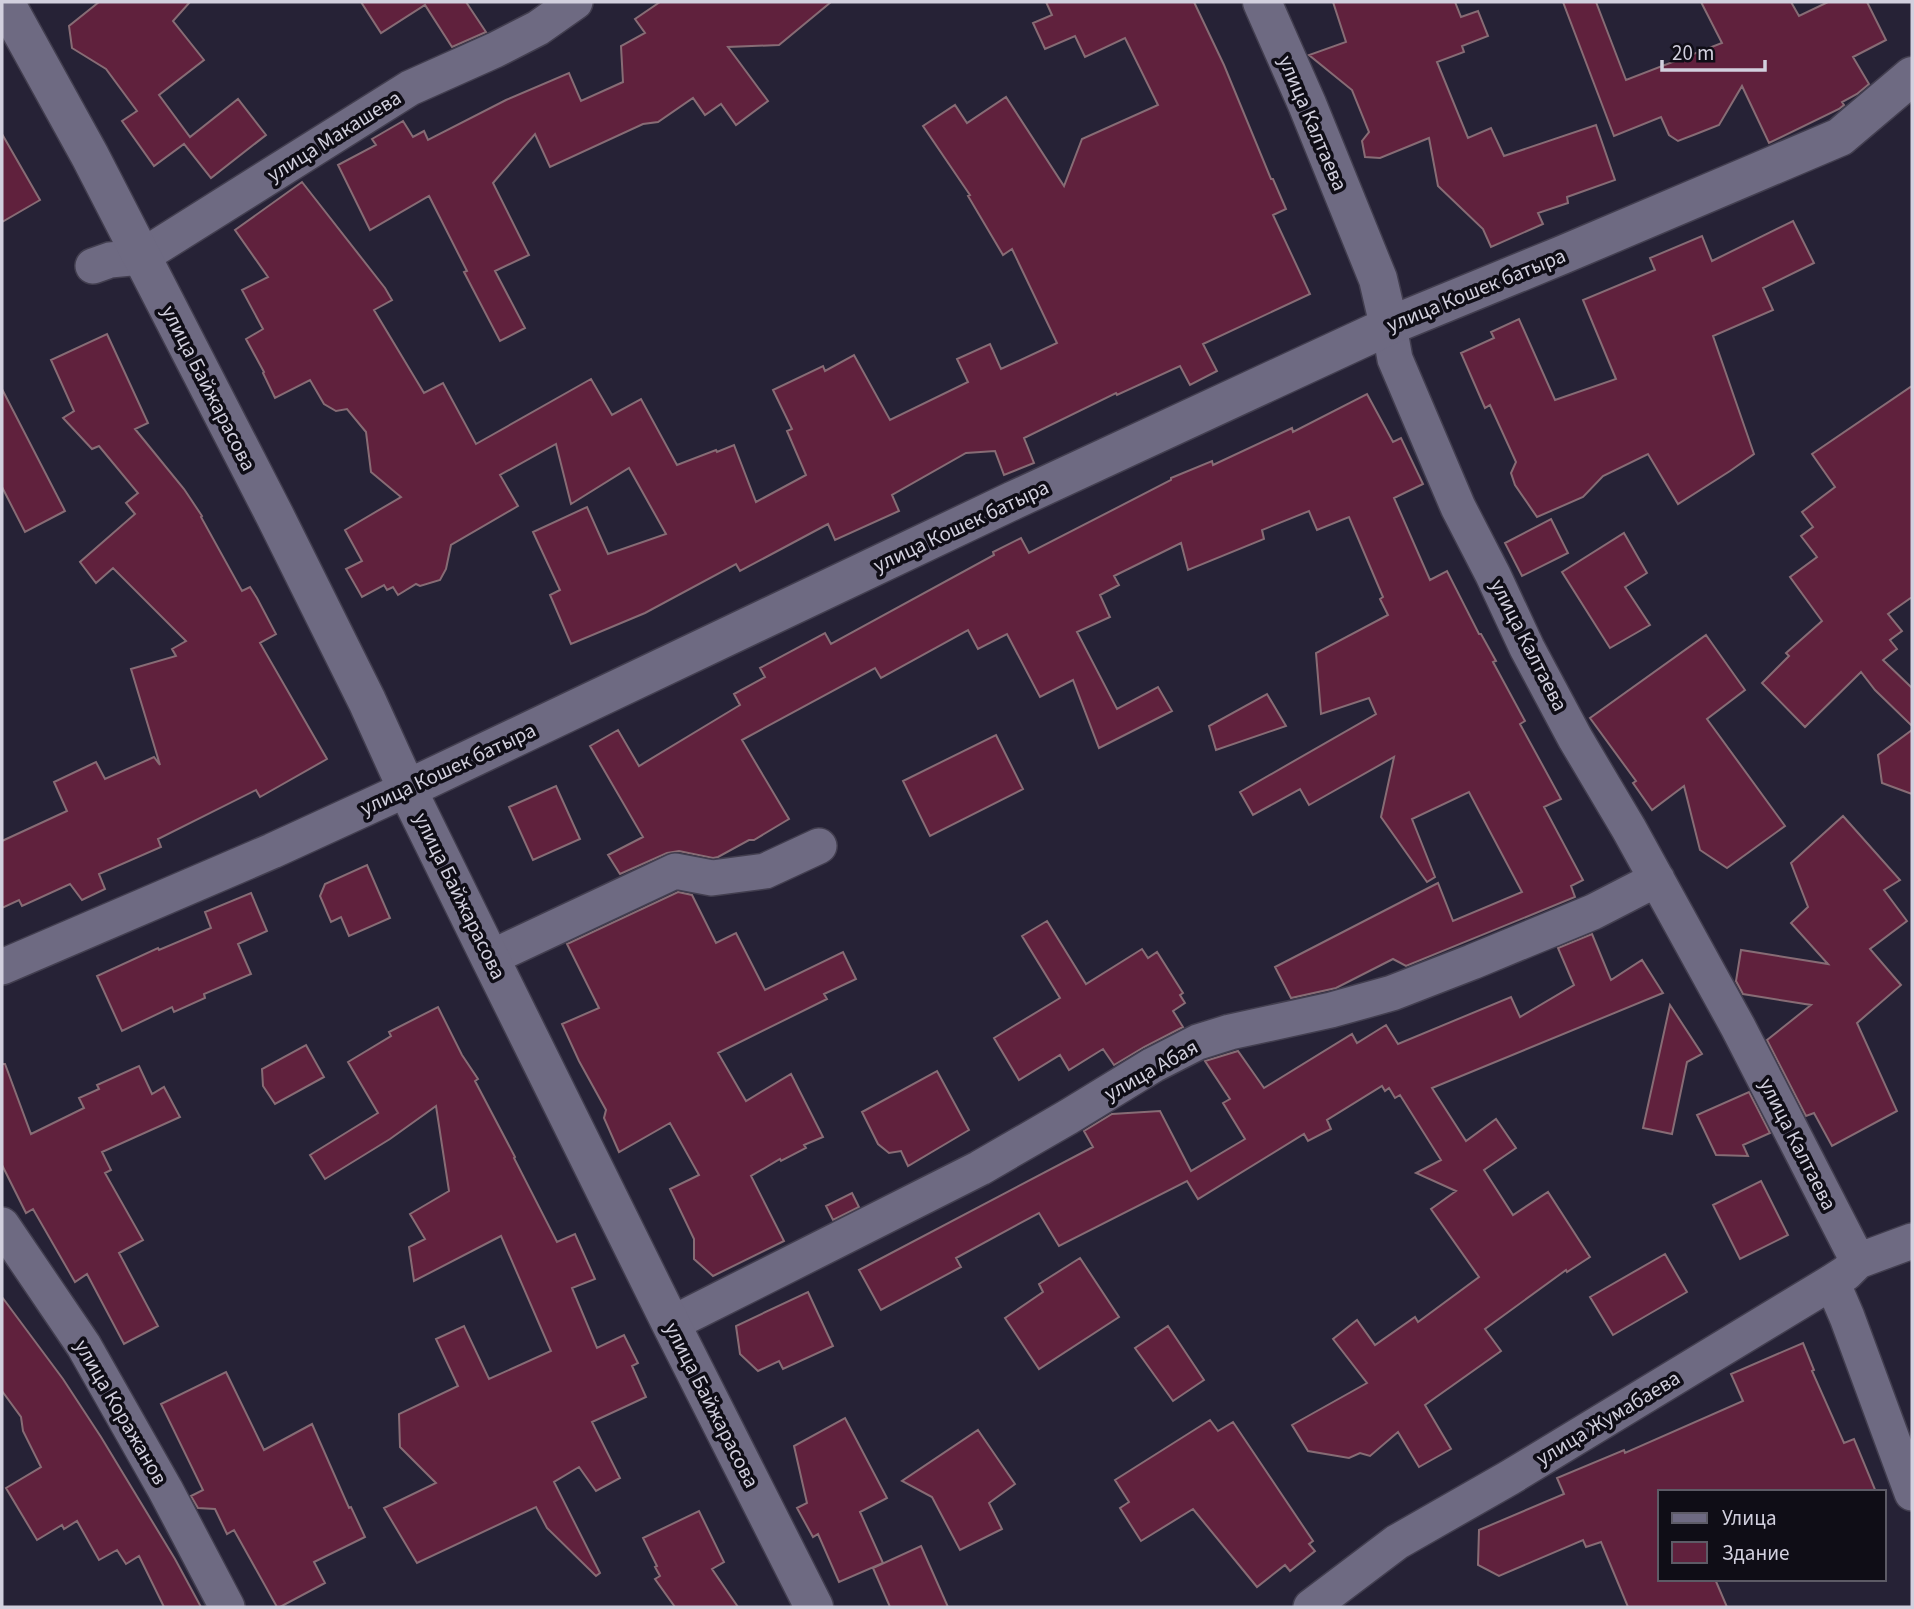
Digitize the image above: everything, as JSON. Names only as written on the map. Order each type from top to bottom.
[{"type":"street","name":"улица Байжарасова","points":[[5,2],[90,156],[275,516],[490,958],[814,1607]]},
{"type":"street","name":"улица Макашева","points":[[93,266],[110,260],[141,257],[411,88],[538,28],[575,2]]},
{"type":"street","name":"улица Калтаева","points":[[1262,2],[1307,104],[1378,279],[1395,359],[1458,507],[1527,648],[1738,1027],[1818,1184],[1845,1271],[1847,1317],[1912,1493]]},
{"type":"street","name":"улица Кошек батыра","points":[[2,967],[272,851],[407,789],[1012,501],[1389,326],[1840,137],[1912,76]]},
{"type":"street","points":[[490,958],[675,871],[712,877],[765,871],[819,846]]},
{"type":"street","name":"улица Абая","points":[[671,1324],[980,1168],[1153,1065],[1198,1042],[1392,993],[1581,917],[1657,879]]},
{"type":"street","name":"улица Коражанов","points":[[2,1225],[84,1346],[165,1489],[227,1607]]},
{"type":"street","name":"улица Жумабаева","points":[[1311,1607],[1396,1542],[1509,1478],[1845,1271],[1912,1241]]},
{"type":"building","points":[[99,2],[190,2],[173,21],[204,60],[159,95],[190,137],[238,99],[266,135],[211,178],[184,144],[154,166],[122,121],[137,111],[106,69],[72,48],[69,26]]},
{"type":"building","points":[[361,2],[466,2],[486,32],[452,47],[425,5],[381,33]]},
{"type":"building","points":[[660,2],[831,2],[779,45],[728,47],[768,101],[736,125],[721,104],[705,115],[693,98],[658,122],[643,124],[550,167],[535,134],[493,183],[529,255],[495,271],[525,328],[500,341],[429,196],[370,230],[338,165],[376,145],[372,139],[403,121],[413,137],[424,131],[428,140],[506,100],[569,73],[581,101],[623,82],[621,46],[645,33],[635,19]]},
{"type":"building","points":[[1046,2],[1194,2],[1286,209],[1273,215],[1310,294],[1203,344],[1217,371],[1190,385],[1180,366],[1117,395],[1116,393],[1024,438],[1034,463],[1004,475],[995,451],[966,453],[892,495],[899,511],[835,540],[828,524],[740,571],[736,564],[645,613],[571,644],[550,595],[560,590],[533,532],[587,507],[608,554],[666,534],[629,468],[571,504],[556,444],[500,475],[518,506],[451,545],[446,569],[440,580],[420,586],[416,584],[398,595],[393,587],[387,590],[384,585],[362,597],[346,569],[362,561],[345,530],[401,497],[371,472],[366,432],[347,409],[336,411],[324,404],[310,380],[275,398],[246,339],[263,329],[242,290],[268,277],[235,230],[302,182],[392,300],[374,310],[424,393],[443,383],[476,444],[591,379],[612,415],[641,399],[677,465],[734,445],[756,502],[806,475],[787,431],[792,429],[773,390],[823,366],[825,371],[854,355],[890,420],[968,382],[957,359],[990,344],[1001,369],[1057,343],[1012,249],[1003,255],[968,196],[970,195],[923,126],[955,105],[967,123],[1006,97],[1064,186],[1082,139],[1158,105],[1125,38],[1085,57],[1075,36],[1045,49],[1033,23],[1052,15]]},
{"type":"building","points":[[1333,2],[1455,2],[1461,17],[1478,11],[1488,36],[1462,46],[1464,52],[1437,62],[1468,138],[1491,128],[1504,156],[1596,125],[1615,180],[1567,197],[1568,203],[1538,213],[1543,224],[1491,247],[1483,229],[1438,186],[1429,138],[1380,158],[1365,157],[1362,141],[1369,132],[1352,90],[1309,55],[1346,42]]},
{"type":"building","points":[[1563,2],[1596,2],[1626,80],[1722,43],[1701,2],[1791,2],[1799,16],[1828,2],[1867,2],[1886,40],[1853,57],[1869,84],[1842,102],[1844,105],[1839,109],[1769,143],[1742,86],[1719,125],[1696,134],[1678,141],[1669,135],[1661,117],[1614,136]]},
{"type":"building","points":[[2,134],[40,200],[2,222]]},
{"type":"building","points":[[1793,221],[1814,263],[1763,288],[1773,310],[1713,336],[1754,454],[1678,504],[1648,454],[1603,476],[1583,497],[1537,517],[1515,485],[1511,473],[1516,462],[1490,405],[1485,408],[1461,353],[1494,338],[1491,332],[1519,319],[1555,400],[1616,379],[1583,300],[1655,270],[1650,258],[1702,236],[1712,261]]},
{"type":"building","points":[[107,334],[148,423],[135,429],[184,489],[202,516],[242,591],[250,587],[257,598],[276,634],[260,643],[327,759],[260,797],[256,790],[158,839],[161,847],[99,874],[105,889],[82,900],[70,884],[22,906],[19,900],[2,908],[2,841],[67,811],[54,782],[96,762],[105,779],[154,757],[160,765],[131,669],[176,656],[172,649],[186,641],[113,568],[96,583],[80,562],[135,514],[126,503],[138,493],[99,446],[92,449],[63,418],[74,411],[51,360]]},
{"type":"building","points":[[1912,386],[1912,597],[1888,614],[1902,631],[1890,640],[1897,649],[1883,660],[1912,688],[1912,726],[1875,690],[1861,672],[1805,727],[1762,683],[1789,656],[1786,653],[1822,621],[1790,577],[1817,557],[1801,536],[1813,527],[1802,512],[1835,487],[1812,454]]},
{"type":"building","points":[[2,389],[65,511],[25,532],[2,487]]},
{"type":"building","points":[[1367,394],[1393,442],[1401,438],[1423,484],[1394,498],[1430,580],[1447,571],[1496,661],[1493,662],[1525,721],[1520,724],[1561,799],[1544,807],[1583,880],[1571,886],[1575,897],[1406,966],[1393,959],[1336,988],[1291,998],[1275,967],[1438,883],[1453,921],[1522,892],[1469,792],[1412,819],[1435,877],[1427,882],[1381,817],[1394,757],[1309,805],[1300,789],[1253,815],[1240,792],[1376,714],[1369,698],[1321,714],[1316,653],[1388,615],[1349,517],[1317,530],[1309,511],[1262,530],[1264,539],[1188,570],[1181,543],[1114,576],[1119,585],[1100,595],[1110,617],[1077,632],[1117,709],[1158,687],[1172,711],[1099,748],[1073,680],[1040,697],[1007,634],[978,649],[968,630],[881,678],[875,668],[742,740],[789,819],[754,840],[713,858],[679,851],[667,853],[620,874],[608,855],[643,837],[590,746],[618,730],[639,766],[740,705],[734,694],[765,677],[760,668],[825,633],[831,644],[1021,538],[1029,553],[1171,478],[1212,461],[1213,465],[1292,428],[1293,432]]},
{"type":"building","points":[[1551,519],[1568,553],[1522,576],[1505,543]]},
{"type":"building","points":[[1624,533],[1647,573],[1625,587],[1650,625],[1610,648],[1562,572]]},
{"type":"building","points":[[1706,635],[1745,690],[1707,719],[1785,826],[1727,868],[1700,850],[1684,786],[1652,810],[1633,783],[1636,781],[1590,718]]},
{"type":"building","points":[[1267,694],[1286,726],[1216,750],[1209,726]]},
{"type":"building","points":[[1912,730],[1912,794],[1882,783],[1878,755]]},
{"type":"building","points":[[996,735],[1023,789],[930,836],[903,781]]},
{"type":"building","points":[[556,786],[580,839],[533,860],[509,807]]},
{"type":"building","points":[[1843,816],[1900,880],[1884,890],[1907,921],[1870,949],[1901,985],[1857,1023],[1897,1111],[1832,1146],[1814,1113],[1806,1116],[1767,1040],[1811,1005],[1743,994],[1736,981],[1741,950],[1828,964],[1791,923],[1808,907],[1791,863]]},
{"type":"building","points":[[367,865],[390,918],[349,936],[341,917],[331,922],[320,896],[325,884]]},
{"type":"building","points":[[678,892],[692,895],[716,943],[736,933],[765,990],[843,952],[856,979],[824,994],[827,999],[718,1053],[746,1101],[791,1074],[823,1137],[751,1176],[784,1241],[713,1276],[694,1259],[694,1239],[670,1189],[699,1175],[670,1123],[619,1152],[604,1118],[606,1110],[562,1024],[599,1008],[567,944]]},
{"type":"building","points":[[251,893],[267,931],[238,944],[251,974],[204,994],[205,998],[174,1012],[172,1007],[122,1031],[97,976],[158,948],[159,950],[211,928],[205,912]]},
{"type":"building","points":[[1047,921],[1086,984],[1142,949],[1148,958],[1157,952],[1183,993],[1180,995],[1185,1003],[1173,1011],[1183,1027],[1114,1065],[1103,1049],[1069,1070],[1060,1055],[1019,1080],[994,1038],[1060,998],[1022,936]]},
{"type":"building","points":[[1592,934],[1611,980],[1642,960],[1663,993],[1432,1088],[1466,1141],[1496,1119],[1516,1148],[1484,1170],[1513,1215],[1548,1192],[1590,1257],[1567,1272],[1566,1270],[1485,1329],[1501,1351],[1425,1405],[1451,1449],[1419,1467],[1398,1432],[1370,1456],[1360,1453],[1349,1458],[1308,1451],[1292,1425],[1367,1383],[1333,1339],[1357,1320],[1375,1345],[1415,1317],[1418,1322],[1479,1277],[1431,1209],[1456,1191],[1416,1173],[1441,1160],[1400,1095],[1395,1098],[1389,1088],[1385,1091],[1382,1086],[1327,1120],[1331,1129],[1308,1141],[1304,1134],[1198,1199],[1187,1181],[1059,1246],[1039,1213],[956,1258],[961,1267],[881,1310],[859,1270],[1093,1147],[1084,1131],[1112,1114],[1160,1111],[1191,1171],[1245,1139],[1223,1103],[1230,1099],[1205,1061],[1238,1051],[1264,1088],[1352,1034],[1357,1043],[1386,1025],[1398,1044],[1511,997],[1520,1017],[1574,985],[1558,948]]},
{"type":"building","points":[[1670,1005],[1702,1054],[1687,1062],[1672,1134],[1643,1128]]},
{"type":"building","points":[[438,1007],[462,1055],[478,1079],[475,1081],[557,1242],[575,1234],[595,1279],[572,1288],[597,1348],[624,1335],[638,1363],[632,1366],[646,1397],[592,1422],[620,1478],[596,1491],[579,1467],[554,1482],[600,1573],[596,1576],[547,1528],[536,1507],[417,1563],[384,1508],[436,1483],[400,1447],[399,1414],[458,1386],[436,1339],[464,1326],[489,1379],[551,1351],[501,1236],[414,1281],[409,1247],[425,1239],[410,1214],[449,1191],[436,1106],[390,1139],[325,1179],[310,1155],[378,1113],[348,1062],[391,1036],[389,1032]]},
{"type":"building","points":[[306,1045],[324,1077],[275,1104],[263,1086],[262,1069]]},
{"type":"building","points":[[2,1064],[5,1064],[31,1134],[84,1108],[79,1098],[99,1089],[97,1085],[139,1066],[152,1094],[164,1087],[180,1117],[102,1152],[111,1170],[105,1173],[143,1240],[119,1253],[158,1326],[124,1344],[87,1274],[75,1282],[33,1209],[26,1213],[2,1165]]},
{"type":"building","points":[[937,1071],[969,1130],[908,1166],[901,1151],[889,1153],[878,1144],[862,1112]]},
{"type":"building","points":[[1749,1092],[1770,1133],[1743,1145],[1748,1156],[1716,1155],[1697,1115]]},
{"type":"building","points":[[1761,1181],[1788,1235],[1740,1259],[1713,1205]]},
{"type":"building","points":[[852,1193],[859,1207],[833,1220],[826,1206]]},
{"type":"building","points":[[1665,1254],[1687,1292],[1613,1335],[1590,1297]]},
{"type":"building","points":[[1080,1258],[1119,1317],[1039,1369],[1005,1318],[1043,1292],[1039,1284]]},
{"type":"building","points":[[808,1292],[833,1346],[783,1369],[779,1361],[758,1371],[740,1354],[736,1326]]},
{"type":"building","points":[[2,1297],[63,1379],[101,1437],[201,1607],[164,1607],[139,1556],[126,1564],[117,1550],[99,1560],[77,1521],[64,1529],[62,1525],[37,1540],[6,1488],[41,1467],[23,1431],[21,1417],[2,1391]]},
{"type":"building","points":[[1168,1326],[1204,1380],[1173,1401],[1135,1348]]},
{"type":"building","points":[[1803,1343],[1814,1370],[1812,1371],[1844,1443],[1854,1439],[1875,1490],[1658,1490],[1658,1581],[1716,1581],[1727,1607],[1628,1607],[1601,1542],[1586,1547],[1583,1540],[1499,1576],[1478,1565],[1479,1530],[1564,1494],[1557,1478],[1624,1450],[1625,1453],[1743,1401],[1731,1374]]},
{"type":"building","points":[[226,1372],[264,1450],[312,1424],[349,1508],[351,1507],[365,1537],[314,1562],[325,1583],[280,1607],[277,1607],[234,1530],[227,1534],[215,1509],[198,1508],[191,1496],[203,1490],[161,1404]]},
{"type":"building","points":[[845,1418],[887,1498],[860,1512],[883,1563],[839,1582],[818,1534],[813,1537],[797,1508],[807,1503],[794,1446]]},
{"type":"building","points":[[1210,1420],[1218,1431],[1233,1422],[1313,1541],[1309,1544],[1315,1551],[1290,1571],[1285,1565],[1257,1587],[1193,1509],[1141,1541],[1120,1508],[1129,1502],[1115,1480]]},
{"type":"building","points":[[978,1430],[1015,1484],[989,1503],[1002,1529],[960,1550],[932,1497],[902,1481]]},
{"type":"building","points":[[699,1511],[724,1562],[712,1569],[738,1607],[675,1607],[655,1579],[660,1576],[643,1538]]},
{"type":"building","points":[[921,1546],[948,1607],[890,1607],[873,1568]]}]
